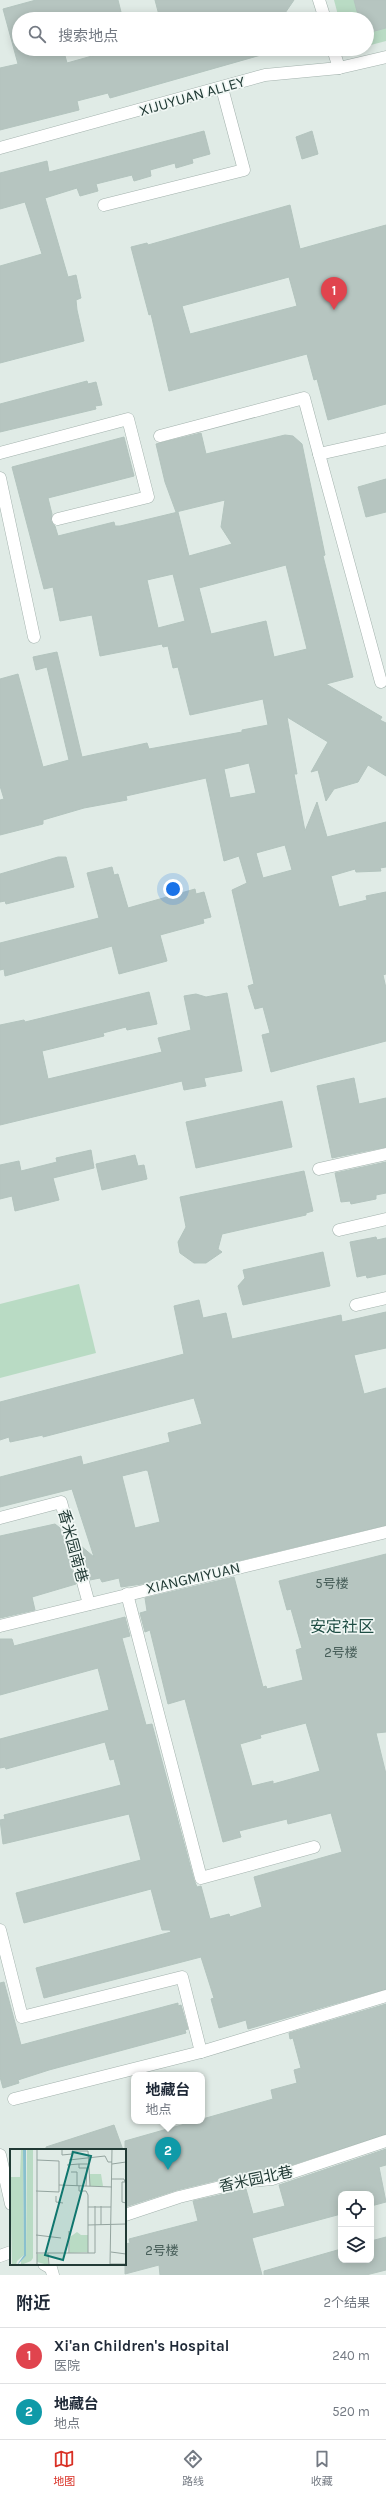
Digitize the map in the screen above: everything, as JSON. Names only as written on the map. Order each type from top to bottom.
[{"type":"street","points":[[319,0],[322,12]]},
{"type":"street","points":[[335,56],[338,68]]},
{"type":"street","name":"XIJUYUAN ALLEY","points":[[0,148],[265,75],[338,68],[386,57]]},
{"type":"street","points":[[104,205],[244,170],[222,88]]},
{"type":"street","points":[[160,436],[304,398],[380,682]]},
{"type":"street","points":[[0,453],[128,419],[148,497],[58,519]]},
{"type":"street","points":[[319,454],[386,439]]},
{"type":"street","points":[[0,478],[34,637]]},
{"type":"street","points":[[319,1169],[386,1154]]},
{"type":"street","points":[[339,1230],[386,1218]]},
{"type":"street","points":[[356,1305],[386,1298]]},
{"type":"street","name":"香米园南巷","points":[[0,1518],[61,1502],[89,1604]]},
{"type":"street","name":"XIANGMIYUAN","points":[[0,1626],[386,1532]]},
{"type":"street","points":[[127,1594],[200,1878],[314,1847]]},
{"type":"street","points":[[0,1930],[22,2017],[182,1977],[201,2052]]},
{"type":"street","points":[[14,2099],[201,2052],[386,1996]]},
{"type":"street","name":"香米园北巷","points":[[126,2215],[179,2197],[241,2182],[272,2179],[386,2141]]},
{"type":"street","points":[[0,2156],[10,2200]]},
{"type":"street","points":[[0,2256],[10,2252]]},
{"type":"street","points":[[46,2265],[51,2268],[53,2275]]},
{"type":"green space","points":[[334,0],[386,0],[386,41],[374,44],[374,12],[337,12]]},
{"type":"green space","points":[[79,1284],[96,1353],[0,1378],[0,1304]]},
{"type":"building","points":[[36,0],[118,0],[121,12],[12,12],[12,42],[3,9]]},
{"type":"building","points":[[155,0],[294,0],[286,12],[158,12]]},
{"type":"building","points":[[354,0],[386,0],[386,28],[374,31],[374,12],[357,12]]},
{"type":"building","points":[[16,56],[65,56],[67,63],[92,56],[257,56],[110,98],[108,93],[77,101],[79,110],[0,130],[0,68],[18,64]]},
{"type":"building","points":[[204,131],[210,154],[192,159],[193,163],[176,168],[175,163],[150,170],[151,176],[134,181],[132,175],[96,184],[98,191],[80,196],[77,188],[45,198],[68,277],[76,275],[81,298],[76,300],[77,310],[84,341],[0,363],[0,266],[42,254],[25,202],[0,209],[0,173],[47,161],[49,172]]},
{"type":"building","points":[[312,131],[318,154],[302,159],[296,137]]},
{"type":"building","points":[[290,205],[300,249],[386,225],[386,404],[328,420],[317,379],[314,380],[307,354],[169,391],[151,314],[149,315],[131,247],[147,243],[148,245]],"holes":[[[289,277],[297,306],[190,334],[182,306]]]},
{"type":"building","points":[[87,381],[88,384],[96,382],[102,405],[95,406],[96,409],[0,432],[0,404]]},
{"type":"building","points":[[201,433],[206,454],[285,435],[293,436],[302,444],[325,555],[323,556],[353,677],[326,684],[382,717],[380,720],[386,723],[386,776],[368,765],[358,782],[334,789],[326,801],[318,770],[311,772],[328,742],[287,717],[297,774],[294,774],[305,831],[317,802],[327,837],[386,822],[386,867],[380,868],[381,871],[356,872],[355,869],[331,876],[339,907],[367,900],[366,896],[386,892],[386,974],[383,975],[386,988],[386,1041],[271,1072],[262,1035],[270,1033],[263,1007],[255,1009],[248,986],[254,984],[232,890],[247,883],[239,856],[224,861],[206,778],[126,796],[127,800],[84,808],[43,820],[43,824],[0,835],[0,800],[4,799],[0,786],[0,679],[18,674],[43,767],[69,760],[47,667],[36,670],[33,657],[57,652],[82,757],[147,743],[149,749],[242,732],[242,730],[268,725],[263,699],[190,715],[178,667],[173,668],[168,646],[163,647],[162,644],[100,656],[92,615],[60,621],[53,587],[44,589],[12,467],[124,437],[134,476],[48,498],[52,514],[51,521],[55,526],[58,536],[114,522],[115,526],[120,526],[178,512],[189,556],[232,544],[221,527],[225,500],[176,512],[165,482],[156,444]],"holes":[[[286,565],[307,649],[274,657],[266,621],[211,634],[199,588]],[[173,574],[185,621],[158,628],[147,580]],[[249,763],[256,793],[230,798],[224,769]],[[285,845],[292,870],[263,878],[256,853]]]},
{"type":"building","points":[[386,479],[386,512],[366,517],[358,487]]},
{"type":"building","points":[[58,857],[66,857],[74,887],[6,904],[5,901],[0,902],[0,874]]},
{"type":"building","points":[[112,867],[114,875],[118,874],[128,908],[195,889],[196,894],[204,892],[211,917],[203,919],[204,923],[160,935],[167,961],[119,974],[112,946],[5,976],[4,969],[0,970],[0,943],[99,918],[87,873]]},
{"type":"building","points":[[149,992],[157,1024],[127,1030],[126,1027],[103,1033],[104,1036],[42,1051],[48,1079],[162,1052],[158,1038],[191,1030],[184,996],[196,994],[206,997],[227,993],[242,1071],[204,1078],[206,1086],[184,1090],[182,1081],[0,1125],[0,1025],[24,1020],[25,1022]]},
{"type":"building","points":[[354,1078],[359,1104],[386,1098],[386,1147],[332,1158],[317,1086]]},
{"type":"building","points":[[282,1101],[292,1147],[196,1168],[186,1122]]},
{"type":"building","points":[[91,1150],[94,1168],[53,1178],[59,1200],[15,1211],[12,1196],[0,1199],[0,1165],[19,1161],[21,1171],[57,1162],[56,1158]]},
{"type":"building","points":[[135,1155],[138,1166],[144,1165],[147,1179],[102,1190],[96,1164]]},
{"type":"building","points":[[386,1162],[386,1193],[376,1195],[376,1199],[351,1204],[350,1201],[341,1202],[335,1173]]},
{"type":"building","points":[[304,1171],[313,1211],[306,1213],[306,1215],[222,1234],[218,1249],[222,1252],[206,1263],[194,1263],[180,1253],[178,1242],[186,1227],[180,1197]]},
{"type":"building","points":[[376,1237],[377,1240],[386,1238],[386,1274],[367,1278],[366,1275],[357,1277],[350,1242]]},
{"type":"building","points":[[323,1252],[330,1286],[243,1305],[238,1286],[245,1278],[243,1270]]},
{"type":"building","points":[[199,1300],[203,1318],[226,1313],[232,1339],[341,1315],[342,1322],[386,1312],[386,1348],[354,1355],[364,1394],[386,1388],[386,1525],[142,1584],[121,1587],[119,1578],[102,1582],[100,1578],[90,1580],[81,1546],[94,1557],[72,1489],[0,1507],[0,1477],[81,1456],[83,1465],[170,1442],[168,1433],[202,1424],[194,1398],[43,1437],[43,1435],[10,1442],[9,1437],[0,1440],[0,1402],[184,1354],[174,1306]],"holes":[[[146,1470],[148,1471],[160,1522],[135,1528],[122,1476]]]},
{"type":"building","points":[[55,1524],[60,1528],[76,1584],[32,1597],[35,1610],[0,1618],[0,1536]]},
{"type":"building","points":[[386,1554],[386,1732],[376,1733],[386,1774],[386,1989],[248,2029],[246,2020],[219,2028],[211,1999],[214,1998],[201,1957],[44,1998],[36,1968],[171,1932],[170,1930],[162,1930],[151,1889],[24,1923],[16,1893],[141,1860],[129,1814],[3,1844],[0,1820],[5,1819],[4,1815],[121,1785],[114,1759],[110,1760],[105,1742],[6,1769],[5,1767],[0,1768],[0,1739],[109,1710],[98,1668],[0,1695],[0,1639],[12,1639],[14,1646],[125,1617],[130,1636],[122,1638],[146,1725],[152,1724],[194,1880],[197,1887],[201,1886],[210,1919],[229,1914],[230,1917],[262,1907],[254,1877],[342,1852],[331,1813],[288,1824],[287,1819],[239,1831],[241,1837],[223,1842],[185,1699],[168,1704],[150,1630],[145,1632],[140,1613],[147,1611],[145,1598],[234,1577],[263,1687],[266,1686],[267,1689],[303,1680],[296,1650],[302,1648],[291,1609],[287,1610],[279,1581]],"holes":[[[306,1723],[320,1771],[273,1784],[273,1781],[252,1786],[240,1744],[261,1738],[260,1735]]]},
{"type":"building","points":[[4,1982],[21,2045],[178,2003],[178,2006],[181,2005],[188,2029],[185,2030],[186,2033],[49,2070],[18,2080],[19,2083],[3,2088],[0,2077],[0,1983]]},
{"type":"building","points":[[386,2004],[386,2134],[270,2172],[239,2175],[177,2190],[126,2207],[125,2141],[185,2124],[205,2124],[205,2118],[273,2099],[271,2090],[297,2083],[294,2070],[301,2068],[293,2038],[290,2039],[289,2033]]},
{"type":"building","points":[[114,2125],[123,2149],[46,2149],[46,2147]]},
{"type":"building","points":[[386,2149],[386,2165],[379,2167],[386,2202],[374,2205],[374,2191],[338,2191],[338,2215],[252,2238],[262,2275],[160,2275],[159,2265],[125,2274],[126,2244],[130,2243],[129,2239],[198,2221],[193,2201],[246,2189],[253,2214],[285,2206],[279,2185]]},
{"type":"building","points":[[386,2237],[386,2270],[366,2275],[264,2275],[264,2271],[338,2250],[338,2263],[374,2263],[374,2240]]},
{"type":"place","name":"Xi'an Children's Hospital","points":[[334,310]]},
{"type":"place","name":"地藏台","points":[[168,2170]]},
{"type":"district","name":"安定社区","points":[[342,1626]]}]
